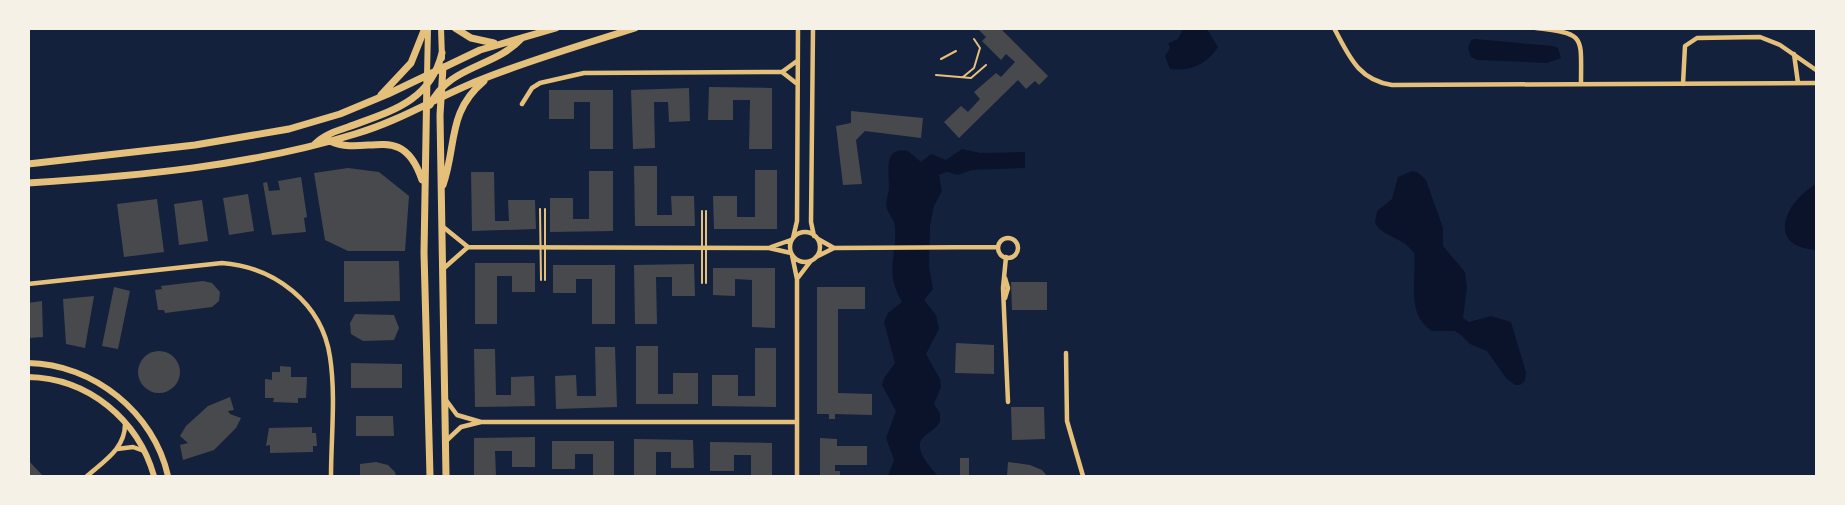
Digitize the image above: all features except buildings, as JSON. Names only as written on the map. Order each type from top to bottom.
[{"type":"main road","points":[[374,100],[403,74],[417,52],[427,28]]},
{"type":"main road","points":[[455,28],[471,38],[500,43]]},
{"type":"main road","points":[[28,164],[262,134],[315,122],[374,100],[500,43],[556,28]]},
{"type":"main road","points":[[28,183],[193,167],[313,146],[373,129],[531,60],[634,28]]},
{"type":"main road","points":[[428,106],[442,86],[464,71],[507,51],[522,38]]},
{"type":"main road","points":[[442,53],[440,99],[446,477]]},
{"type":"main road","points":[[313,146],[327,135],[412,99],[427,87],[440,69]]},
{"type":"main road","points":[[463,88],[455,87],[452,82],[464,71]]},
{"type":"main road","points":[[427,76],[428,106],[425,122],[424,188],[427,424],[430,477]]},
{"type":"main road","points":[[441,190],[447,171],[451,137],[459,113],[472,93],[491,76]]},
{"type":"main road","points":[[330,141],[346,146],[378,143],[397,147],[413,161],[424,188]]},
{"type":"street","points":[[427,28],[427,76]]},
{"type":"street","points":[[441,28],[442,53]]},
{"type":"street","points":[[797,477],[797,279],[792,254],[792,239],[797,221],[798,28]]},
{"type":"street","points":[[797,279],[815,259],[820,245],[811,222],[813,28]]},
{"type":"street","points":[[1334,28],[1357,69],[1382,84],[1816,83]]},
{"type":"street","points":[[1338,37],[1339,28]]},
{"type":"street","points":[[1536,28],[1568,32],[1577,38],[1581,49],[1581,84]]},
{"type":"street","points":[[1683,84],[1684,51],[1692,39],[1760,37],[1780,45],[1816,70]]},
{"type":"street","points":[[1794,54],[1798,83]]},
{"type":"street","points":[[522,104],[532,88],[540,83],[584,73],[782,72],[797,61]]},
{"type":"street","points":[[782,72],[797,84]]},
{"type":"street","points":[[442,226],[468,247],[769,248],[792,254],[804,262],[815,259],[834,248]]},
{"type":"street","points":[[769,248],[801,233],[815,237],[834,248],[999,248]]},
{"type":"street","points":[[999,248],[1001,241],[1006,238],[1016,242],[1017,251],[1013,256],[1006,257]]},
{"type":"street","points":[[443,269],[468,247]]},
{"type":"street","points":[[999,248],[1006,257],[1008,402]]},
{"type":"street","points":[[28,284],[222,263],[252,268],[286,285],[312,312],[322,328],[328,347],[332,379],[332,477]]},
{"type":"street","points":[[1066,353],[1067,421],[1083,477]]},
{"type":"street","points":[[28,363],[71,371],[106,387],[122,399],[144,423],[153,437],[168,477]]},
{"type":"street","points":[[28,377],[50,379],[85,390],[124,420],[145,452],[154,477]]},
{"type":"street","points":[[446,400],[460,417],[481,422],[797,422]]},
{"type":"street","points":[[87,477],[117,449],[124,435],[124,420]]},
{"type":"street","points":[[446,442],[461,427],[481,422]]},
{"type":"street","points":[[117,449],[133,447],[145,452]]},
{"type":"lane","points":[[963,77],[975,66],[980,48],[974,39]]},
{"type":"lane","points":[[941,59],[956,51]]},
{"type":"lane","points":[[936,75],[974,77],[986,66]]},
{"type":"lane","points":[[540,209],[545,280]]},
{"type":"lane","points":[[541,280],[545,209]]},
{"type":"lane","points":[[704,211],[704,283]]},
{"type":"water","points":[[1183,29],[1207,29],[1218,47],[1198,66],[1178,70],[1170,69],[1165,56],[1170,48],[1168,43],[1178,39]]},
{"type":"water","points":[[1471,40],[1553,46],[1558,48],[1561,58],[1547,63],[1477,60],[1471,57],[1468,48]]},
{"type":"water","points":[[962,149],[980,153],[1025,152],[1025,168],[972,170],[958,175],[947,172],[939,175],[942,191],[934,206],[930,226],[929,267],[933,289],[924,300],[936,315],[939,329],[926,354],[940,379],[941,387],[934,404],[940,413],[940,421],[920,445],[923,456],[938,476],[888,476],[894,460],[886,438],[896,411],[882,385],[884,378],[895,363],[884,322],[888,313],[902,302],[892,273],[895,226],[886,205],[889,189],[889,162],[894,152],[900,150],[908,151],[921,162],[931,154],[946,160]]},
{"type":"water","points":[[1412,171],[1417,172],[1426,180],[1443,228],[1443,246],[1465,272],[1467,287],[1463,318],[1469,322],[1491,316],[1511,322],[1526,372],[1525,381],[1520,385],[1515,385],[1506,378],[1487,351],[1470,344],[1455,331],[1432,331],[1418,315],[1414,296],[1414,253],[1404,243],[1382,231],[1375,222],[1377,211],[1392,199],[1398,177]]},
{"type":"water","points":[[1816,184],[1816,250],[1800,247],[1790,241],[1785,232],[1785,222],[1796,201]]}]
